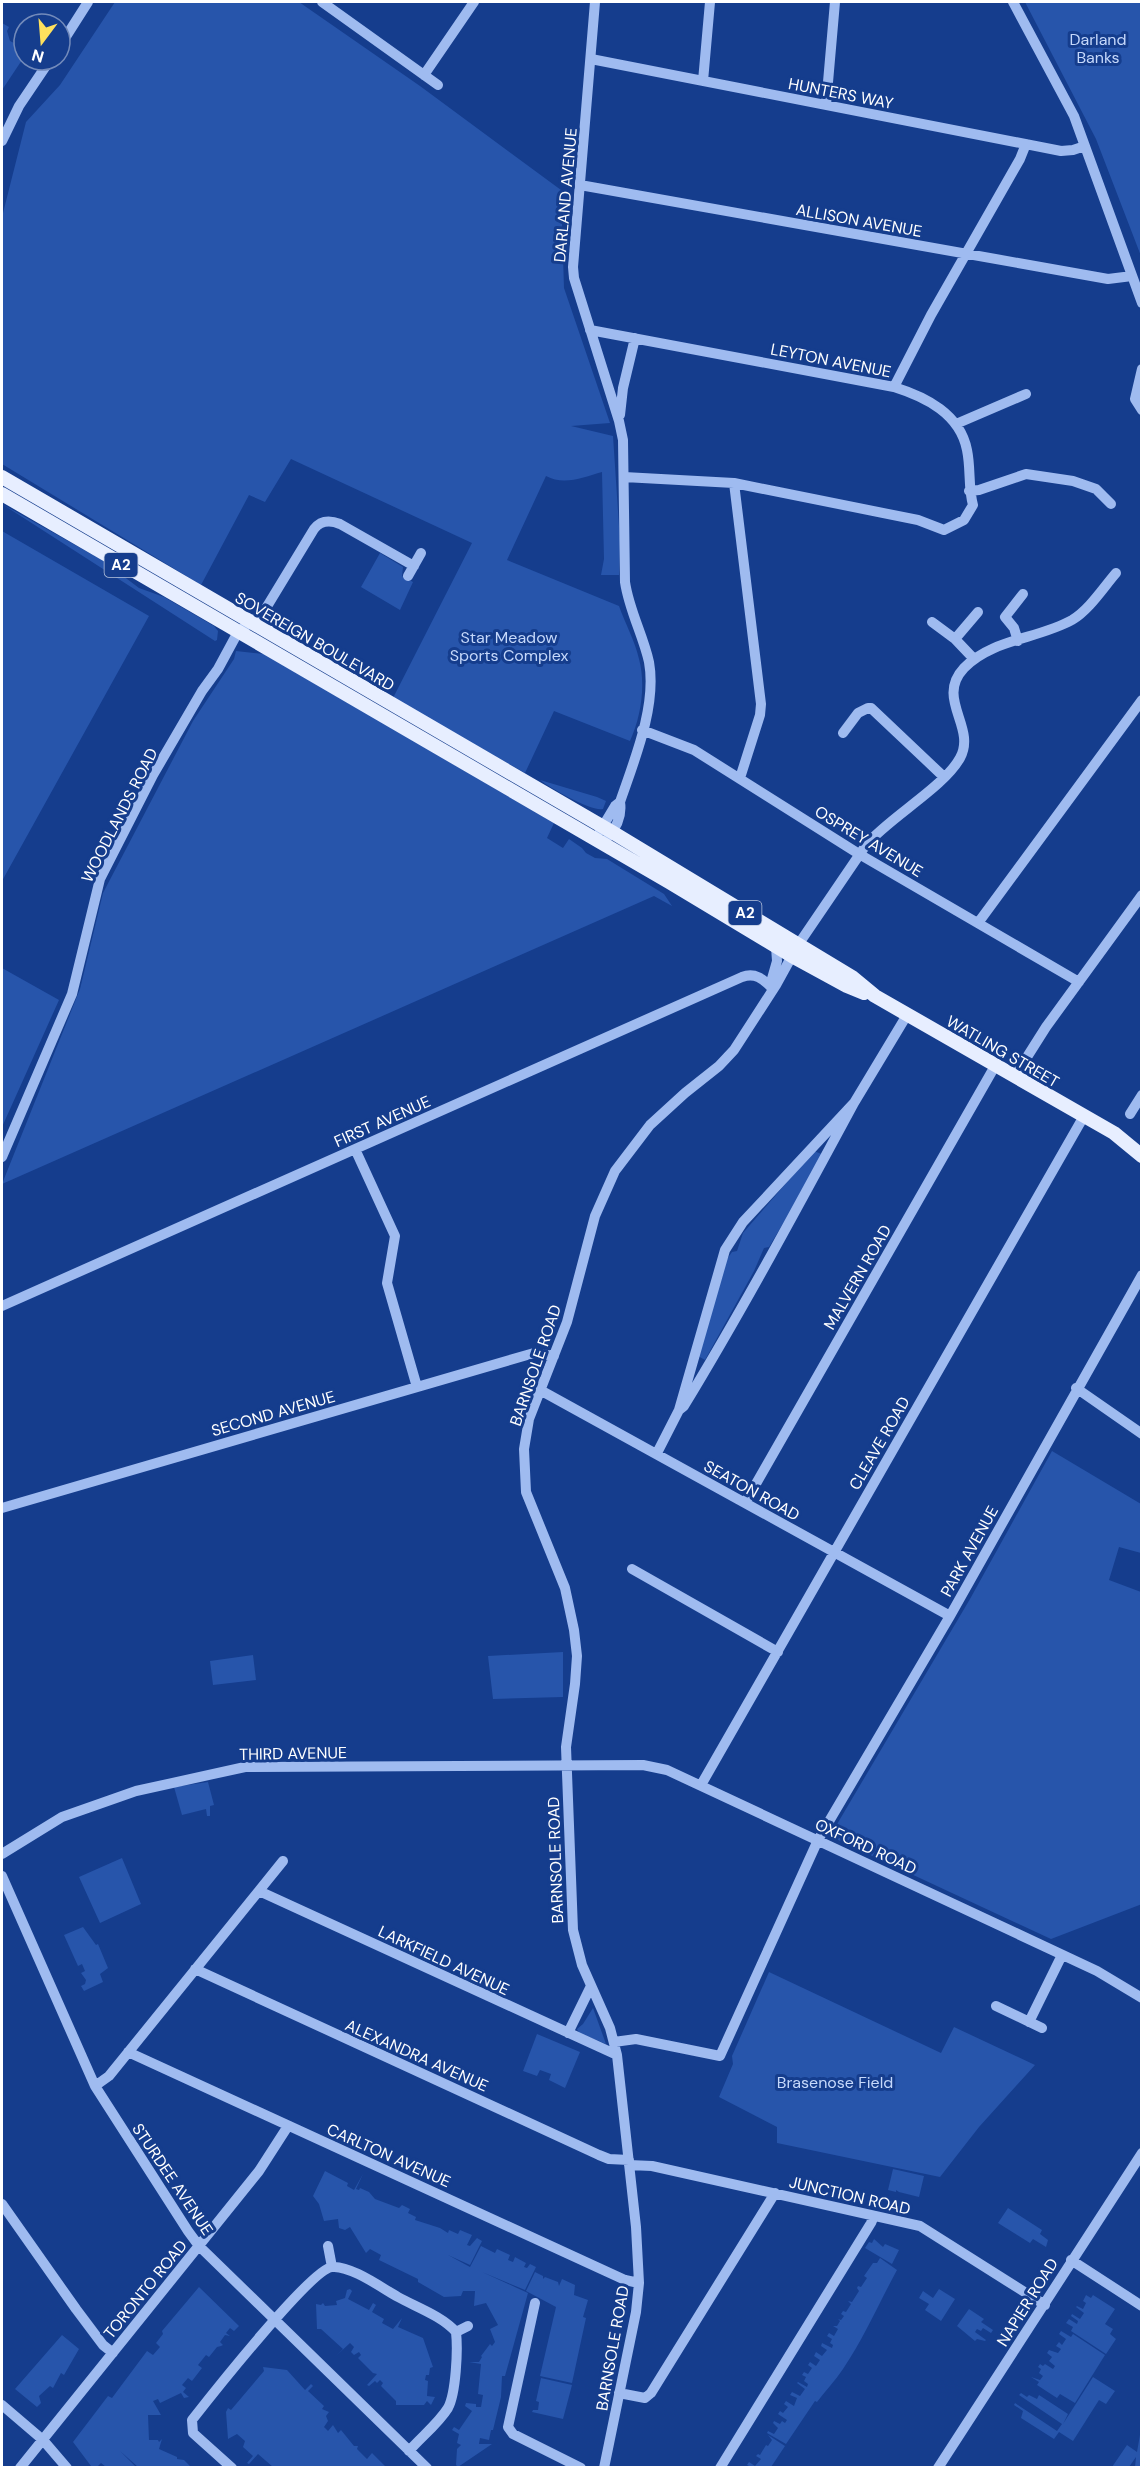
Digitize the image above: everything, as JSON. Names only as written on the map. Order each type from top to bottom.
[{"type":"main road","name":"SOVEREIGN BOULEVARD","points":[[2,477],[607,829]]},
{"type":"main road","name":"SOVEREIGN BOULEVARD","points":[[2,494],[599,842]]},
{"type":"main road","name":"WATLING STREET","points":[[607,829],[847,986],[875,996],[1114,1133],[1142,1156]]},
{"type":"main road","name":"WATLING STREET","points":[[599,842],[776,947],[795,951]]},
{"type":"main road","name":"WATLING STREET","points":[[1114,1133],[1128,1135],[1142,1143]]},
{"type":"street","points":[[72,25],[82,7],[88,2]]},
{"type":"street","points":[[322,2],[438,85]]},
{"type":"street","points":[[424,75],[474,2]]},
{"type":"street","name":"DARLAND AVENUE","points":[[595,2],[573,267],[623,440],[625,582],[628,600],[649,662],[651,679],[642,730],[620,802],[615,806],[607,829],[599,842]]},
{"type":"street","points":[[703,81],[710,2]]},
{"type":"street","points":[[826,105],[835,2]]},
{"type":"street","points":[[1013,2],[1074,116],[1142,303]]},
{"type":"street","name":"HUNTERS WAY","points":[[591,59],[1061,151],[1085,146]]},
{"type":"street","points":[[2,141],[19,106],[42,72]]},
{"type":"street","points":[[894,387],[931,315],[1026,144]]},
{"type":"street","name":"ALLISON AVENUE","points":[[580,185],[1108,279],[1132,276]]},
{"type":"street","name":"LEYTON AVENUE","points":[[590,330],[894,387],[929,400],[956,424],[967,450],[969,491],[973,506],[964,520],[944,530],[918,520],[734,483]]},
{"type":"street","name":"DARLAND AVENUE","points":[[619,421],[623,388],[635,338]]},
{"type":"street","points":[[1142,369],[1135,399],[1142,411]]},
{"type":"street","points":[[956,424],[1026,394]]},
{"type":"street","points":[[969,491],[979,490],[1026,474],[1073,481],[1096,489],[1111,504]]},
{"type":"street","points":[[624,477],[734,483],[761,704],[760,715],[740,778]]},
{"type":"street","name":"WOODLANDS ROAD","points":[[2,1156],[72,994],[100,879],[153,775],[238,632],[262,613],[314,529],[323,522],[340,524],[414,566]]},
{"type":"street","points":[[408,576],[421,553]]},
{"type":"street","points":[[932,622],[955,639],[974,659],[992,649],[1071,620],[1079,615],[1116,573]]},
{"type":"street","points":[[1018,640],[1014,628],[1005,616],[1023,594]]},
{"type":"street","points":[[955,639],[978,612]]},
{"type":"street","name":"BARNSOLE ROAD","points":[[604,2468],[636,2312],[639,2283],[638,2247],[617,2055],[600,2005],[577,1950],[572,1923],[566,1765],[567,1732],[576,1671],[574,1630],[565,1588],[530,1503],[524,1471],[524,1449],[529,1419],[570,1312],[594,1219],[615,1171],[635,1143],[659,1116],[730,1054],[751,1025],[795,951],[859,854],[876,833],[944,777],[960,758],[963,744],[959,716],[952,700],[953,688],[962,670],[974,659]]},
{"type":"street","points":[[978,924],[1142,700]]},
{"type":"street","points":[[843,733],[858,713],[871,708],[944,777]]},
{"type":"street","name":"OSPREY AVENUE","points":[[642,730],[694,750],[859,854],[1079,982]]},
{"type":"street","points":[[1015,1076],[1142,895]]},
{"type":"street","name":"BARNSOLE ROAD","points":[[772,988],[778,959],[776,947]]},
{"type":"street","name":"FIRST AVENUE","points":[[2,1306],[742,977],[752,975],[762,978],[772,988]]},
{"type":"street","points":[[678,1410],[684,1406],[705,1372],[768,1262],[854,1103],[907,1015]]},
{"type":"street","name":"MALVERN ROAD","points":[[745,1503],[995,1066]]},
{"type":"street","points":[[1130,1114],[1142,1095]]},
{"type":"street","points":[[657,1454],[678,1410],[725,1250],[743,1222],[816,1141],[854,1103]]},
{"type":"street","name":"CLEAVE ROAD","points":[[701,1785],[1084,1116]]},
{"type":"street","points":[[816,1141],[829,1149]]},
{"type":"street","points":[[355,1149],[395,1236],[387,1283],[417,1388]]},
{"type":"street","name":"PARK AVENUE","points":[[614,2042],[636,2039],[720,2056],[818,1840],[950,1616],[1076,1388],[1142,1275]]},
{"type":"street","name":"SECOND AVENUE","points":[[2,1508],[534,1353],[554,1356]]},
{"type":"street","points":[[690,1365],[705,1372]]},
{"type":"street","points":[[1076,1388],[1142,1434]]},
{"type":"street","name":"SEATON ROAD","points":[[540,1390],[950,1616]]},
{"type":"street","points":[[632,1569],[778,1652]]},
{"type":"street","name":"OXFORD ROAD","points":[[566,1765],[643,1765],[667,1770],[1062,1955],[1111,1979],[1142,1998]]},
{"type":"street","name":"THIRD AVENUE","points":[[2,1854],[62,1816],[136,1791],[245,1767],[566,1765]]},
{"type":"street","points":[[95,2086],[109,2076],[283,1861]]},
{"type":"street","name":"STURDEE AVENUE","points":[[2,1876],[95,2086],[199,2246],[427,2468]]},
{"type":"street","name":"LARKFIELD AVENUE","points":[[259,1891],[617,2055]]},
{"type":"street","points":[[1029,2022],[1062,1955]]},
{"type":"street","name":"ALEXANDRA AVENUE","points":[[195,1969],[599,2155],[629,2163]]},
{"type":"street","points":[[568,2033],[591,1986]]},
{"type":"street","points":[[996,2006],[1041,2028]]},
{"type":"street","name":"CARLTON AVENUE","points":[[128,2052],[625,2280],[639,2283]]},
{"type":"street","name":"TORONTO ROAD","points":[[20,2468],[259,2171],[288,2126]]},
{"type":"street","name":"NAPIER ROAD","points":[[938,2468],[1142,2153]]},
{"type":"street","name":"JUNCTION ROAD","points":[[629,2163],[775,2193],[925,2228],[1045,2305]]},
{"type":"street","points":[[620,2393],[645,2398],[651,2393],[775,2193]]},
{"type":"street","points":[[2,2204],[98,2339],[113,2353]]},
{"type":"street","points":[[720,2468],[874,2216]]},
{"type":"street","points":[[328,2246],[332,2267]]},
{"type":"street","points":[[1071,2260],[1142,2306]]},
{"type":"street","points":[[232,2468],[193,2433],[191,2421],[275,2320],[319,2273],[332,2267],[352,2271],[441,2320],[456,2332]]},
{"type":"street","points":[[536,2303],[508,2427],[513,2434],[581,2468]]},
{"type":"street","points":[[456,2332],[468,2326]]},
{"type":"street","points":[[409,2451],[443,2415],[450,2403],[456,2332]]},
{"type":"street","points":[[2,2406],[43,2440],[67,2468]]},
{"type":"green space","name":"Star Meadow Sports Complex","points":[[115,2],[299,2],[420,86],[561,190],[564,288],[610,423],[571,426],[613,436],[620,541],[619,575],[601,575],[604,559],[602,472],[567,480],[546,476],[507,560],[619,606],[637,652],[642,679],[640,711],[630,741],[554,711],[525,773],[393,698],[472,543],[291,459],[265,502],[249,495],[201,585],[2,464],[2,217],[26,122],[60,85],[69,72],[72,72],[72,67]]},
{"type":"green space","name":"Darland Banks","points":[[1025,2],[1141,2],[1141,256],[1096,139]]},
{"type":"green space","points":[[2,23],[9,27],[7,31],[12,42],[12,72],[14,72],[2,90]]},
{"type":"green space","points":[[2,504],[102,560],[139,588],[164,597],[214,626],[218,631],[217,640],[215,641]]},
{"type":"green space","points":[[2,531],[149,616],[2,881]]},
{"type":"green space","points":[[380,553],[403,567],[402,576],[413,582],[400,610],[361,587]]},
{"type":"green space","points":[[236,651],[264,654],[554,823],[547,838],[563,848],[569,839],[595,858],[607,859],[664,894],[672,906],[654,896],[2,1184],[80,989],[103,893],[193,721],[234,659]]},
{"type":"green space","points":[[540,780],[606,801],[603,809],[581,803]]},
{"type":"green space","points":[[2,968],[59,1000],[2,1127]]},
{"type":"green space","points":[[814,1151],[824,1155],[769,1247],[764,1248],[754,1271],[705,1360],[698,1356],[727,1259],[732,1252],[737,1251],[743,1233]]},
{"type":"green space","points":[[1052,1451],[1141,1504],[1141,1553],[1119,1547],[1109,1580],[1141,1592],[1142,1904],[1051,1939],[836,1839],[833,1831],[970,1599]]},
{"type":"green space","points":[[563,1652],[563,1697],[493,1699],[488,1656]]},
{"type":"green space","points":[[253,1655],[256,1680],[213,1685],[210,1661]]},
{"type":"green space","points":[[208,1782],[214,1805],[210,1806],[210,1816],[207,1816],[206,1809],[182,1815],[174,1787]]},
{"type":"green space","points":[[122,1858],[141,1904],[100,1923],[79,1877]]},
{"type":"green space","points":[[83,1927],[96,1945],[98,1944],[108,1968],[100,1974],[103,1982],[84,1991],[81,1986],[86,1980],[81,1973],[85,1971],[82,1964],[78,1966],[64,1935]]},
{"type":"green space","name":"Brasenose Field","points":[[769,1972],[941,2053],[954,2027],[1035,2065],[979,2127],[940,2177],[777,2143],[777,2127],[719,2097],[733,2064],[732,2056]]},
{"type":"green space","points":[[593,2008],[606,2044],[579,2033],[577,2029]]},
{"type":"green space","points":[[537,2034],[580,2052],[565,2088],[549,2080],[551,2074],[540,2070],[537,2076],[523,2071]]},
{"type":"green space","points":[[893,2169],[924,2176],[919,2197],[888,2190]]},
{"type":"green space","points":[[325,2171],[348,2183],[347,2186],[354,2190],[363,2174],[356,2189],[360,2188],[369,2192],[375,2199],[399,2208],[402,2205],[410,2209],[408,2213],[416,2217],[415,2220],[448,2233],[449,2230],[458,2234],[460,2230],[472,2235],[467,2245],[470,2246],[477,2238],[482,2241],[470,2265],[448,2255],[470,2267],[481,2246],[495,2253],[497,2249],[510,2255],[508,2260],[513,2262],[515,2257],[526,2263],[524,2267],[527,2268],[530,2264],[536,2267],[525,2290],[482,2272],[528,2293],[505,2376],[502,2376],[501,2397],[493,2430],[491,2430],[489,2440],[480,2438],[479,2444],[492,2444],[458,2467],[456,2465],[457,2449],[461,2445],[457,2443],[459,2434],[452,2430],[454,2427],[459,2430],[472,2411],[465,2406],[466,2403],[481,2407],[483,2395],[478,2394],[481,2364],[469,2362],[479,2362],[490,2344],[492,2346],[495,2342],[490,2329],[498,2325],[486,2303],[474,2306],[475,2291],[463,2291],[461,2296],[444,2297],[418,2282],[418,2279],[379,2260],[381,2255],[370,2249],[366,2253],[350,2227],[345,2230],[339,2228],[338,2219],[324,2221],[319,2204],[313,2196]]},
{"type":"green space","points":[[1008,2208],[1042,2230],[1040,2234],[1048,2240],[1046,2247],[1033,2239],[1030,2243],[998,2223]]},
{"type":"green space","points":[[874,2239],[883,2247],[885,2244],[899,2250],[892,2264],[865,2248]]},
{"type":"green space","points":[[880,2258],[897,2270],[851,2357],[817,2402],[815,2401],[786,2444],[767,2433],[768,2431],[774,2434],[778,2428],[773,2423],[774,2421],[780,2424],[787,2420],[778,2414],[780,2411],[783,2413],[788,2407],[784,2404],[786,2401],[794,2406],[797,2398],[790,2395],[792,2392],[800,2396],[805,2389],[798,2382],[807,2387],[808,2384],[804,2381],[806,2377],[802,2375],[804,2372],[808,2374],[812,2368],[808,2365],[810,2362],[816,2366],[820,2360],[814,2356],[816,2352],[822,2356],[827,2350],[821,2346],[822,2343],[832,2348],[833,2345],[830,2343],[832,2339],[827,2336],[829,2333],[834,2336],[838,2329],[833,2326],[837,2326],[840,2321],[838,2319],[841,2320],[844,2316],[841,2314],[843,2311],[846,2312],[851,2304],[848,2301],[852,2302],[859,2291],[858,2286],[861,2287],[867,2278],[864,2276],[873,2263],[877,2263]]},
{"type":"green space","points":[[535,2272],[543,2276],[543,2279],[545,2277],[558,2282],[559,2286],[562,2279],[575,2285],[574,2295],[588,2300],[572,2383],[540,2376],[556,2307],[526,2291]]},
{"type":"green space","points":[[199,2287],[239,2326],[234,2331],[230,2328],[226,2333],[230,2336],[225,2335],[220,2342],[223,2345],[217,2347],[209,2357],[206,2355],[198,2365],[202,2368],[192,2381],[188,2378],[182,2385],[186,2388],[183,2392],[189,2397],[184,2398],[181,2393],[160,2403],[158,2399],[153,2401],[161,2415],[148,2415],[149,2440],[159,2442],[162,2439],[159,2449],[177,2459],[184,2460],[191,2467],[138,2467],[120,2451],[136,2467],[106,2467],[101,2463],[97,2467],[91,2466],[73,2442],[108,2396],[112,2398],[147,2351],[153,2355],[160,2347],[156,2343],[163,2334],[162,2331]]},
{"type":"green space","points":[[939,2289],[955,2299],[941,2321],[925,2310],[929,2304],[919,2298],[923,2291],[933,2298]]},
{"type":"green space","points":[[347,2290],[352,2291],[348,2299],[369,2310],[373,2303],[376,2305],[372,2312],[384,2319],[382,2323],[393,2329],[402,2318],[398,2327],[423,2338],[433,2367],[430,2368],[425,2380],[428,2381],[427,2396],[435,2397],[431,2405],[427,2401],[424,2405],[396,2405],[396,2401],[381,2386],[383,2383],[380,2380],[367,2385],[377,2374],[373,2373],[358,2358],[361,2355],[359,2352],[354,2355],[351,2352],[354,2347],[350,2343],[336,2356],[343,2349],[321,2329],[317,2329],[316,2304],[337,2305],[336,2301],[345,2298]]},
{"type":"green space","points":[[1086,2295],[1091,2298],[1093,2295],[1115,2309],[1105,2324],[1113,2329],[1110,2334],[1116,2339],[1106,2354],[1071,2331],[1073,2327],[1066,2323],[1069,2319],[1077,2324],[1078,2321],[1071,2316],[1072,2314],[1080,2319],[1084,2313],[1076,2307],[1083,2309]]},
{"type":"green space","points":[[969,2309],[984,2319],[981,2322],[993,2330],[991,2333],[983,2328],[981,2331],[977,2329],[975,2332],[985,2341],[977,2339],[975,2341],[957,2326]]},
{"type":"green space","points":[[1061,2331],[1071,2337],[1073,2334],[1105,2355],[1075,2403],[1060,2394],[1057,2398],[1037,2385],[1039,2382],[1031,2377],[1040,2380],[1043,2376],[1039,2373],[1040,2364],[1053,2369],[1055,2366],[1049,2361],[1052,2357],[1047,2353],[1049,2350],[1058,2353],[1061,2349],[1056,2346],[1059,2342],[1062,2345],[1066,2339],[1059,2334]]},
{"type":"green space","points":[[62,2335],[79,2349],[64,2375],[61,2373],[53,2388],[50,2386],[39,2396],[41,2403],[37,2407],[15,2389]]},
{"type":"green space","points":[[263,2367],[287,2370],[305,2390],[311,2384],[313,2386],[308,2391],[324,2406],[322,2409],[329,2412],[326,2416],[328,2421],[324,2427],[328,2431],[333,2425],[338,2433],[341,2430],[354,2446],[358,2446],[357,2449],[367,2459],[372,2453],[386,2467],[273,2467],[258,2454],[249,2464],[247,2463],[253,2456],[243,2447],[245,2441],[237,2434],[228,2439],[226,2412],[228,2408],[231,2410],[264,2371]]},
{"type":"green space","points":[[1093,2377],[1115,2391],[1106,2404],[1099,2400],[1073,2441],[1059,2432],[1054,2439],[1021,2418],[1023,2411],[1014,2405],[1015,2403],[1057,2431],[1062,2424],[1019,2395],[1021,2393],[1037,2399],[1039,2395],[1068,2414],[1063,2424]]},
{"type":"green space","points":[[541,2378],[572,2385],[563,2419],[532,2412],[538,2410],[539,2402],[536,2401]]},
{"type":"green space","points":[[1141,2429],[1141,2467],[1135,2467],[1136,2457],[1129,2467],[1112,2467],[1127,2445],[1137,2452]]},
{"type":"green space","points":[[768,2435],[785,2446],[771,2467],[751,2467],[747,2465],[749,2462],[755,2466],[761,2459],[756,2456],[760,2455],[772,2440]]}]
